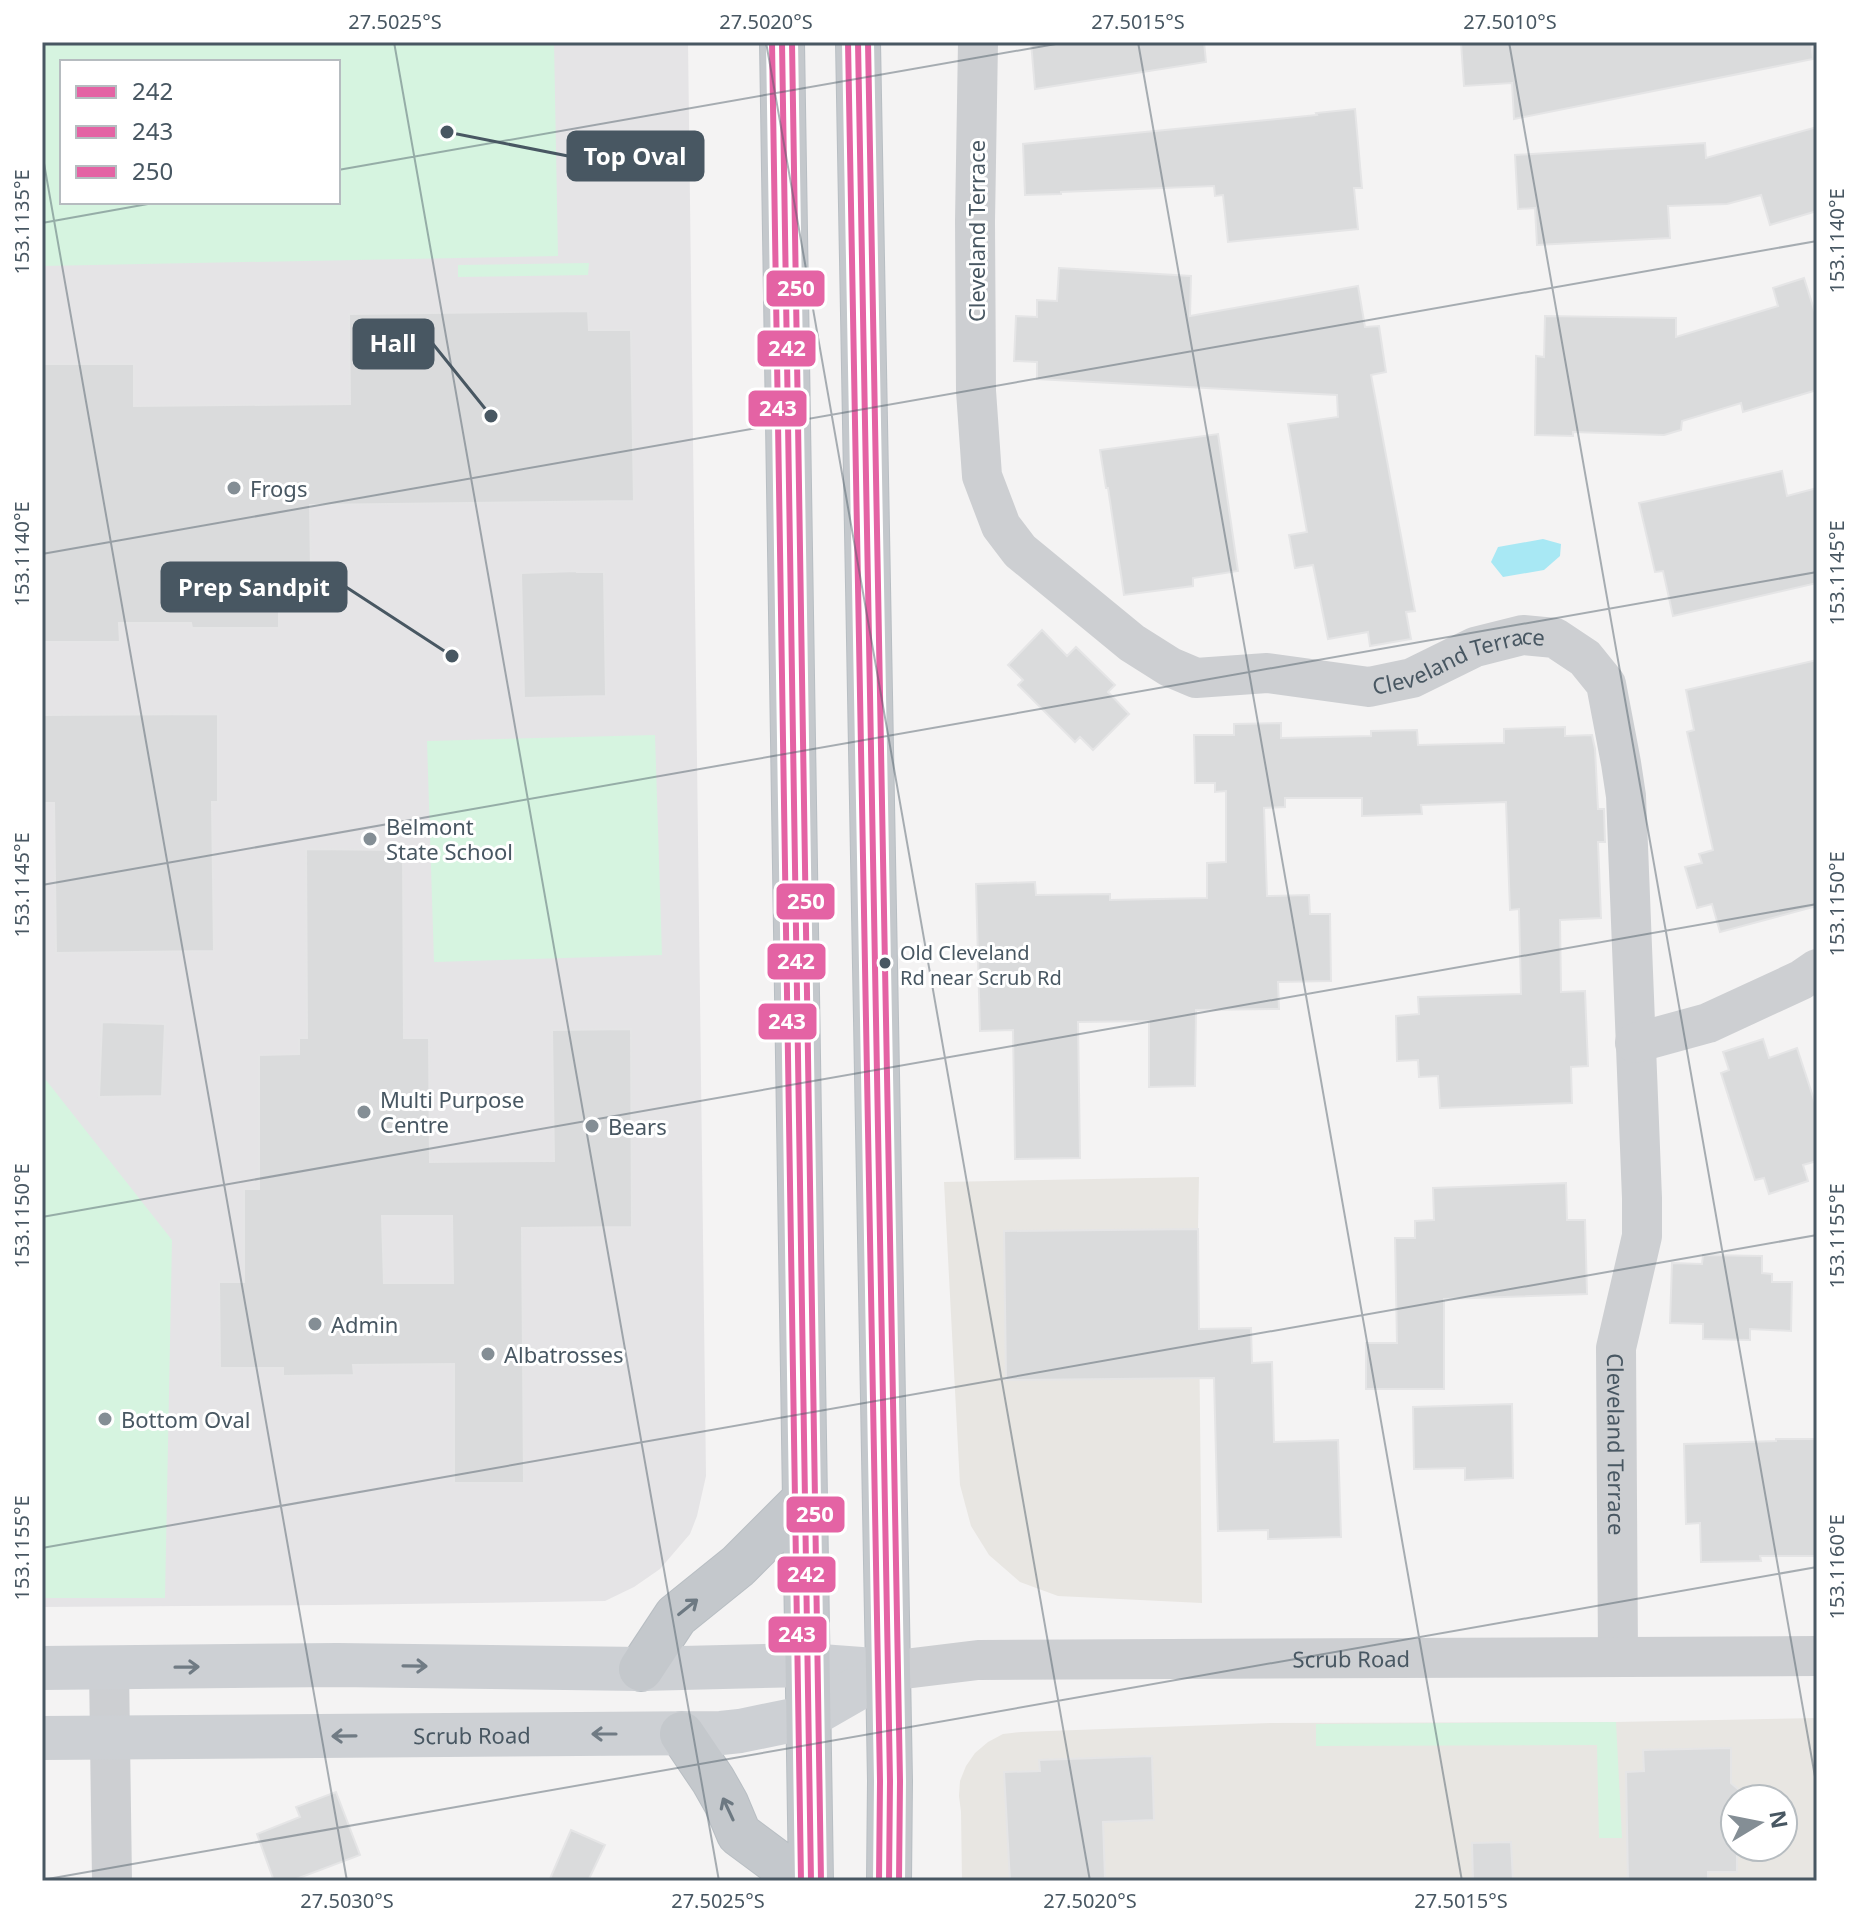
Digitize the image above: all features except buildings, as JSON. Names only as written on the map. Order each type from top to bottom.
[{"type":"highway","points":[[782,42],[811,1881]]},
{"type":"highway","points":[[858,42],[888,1671],[889,1881]]},
{"type":"highway","points":[[641,1669],[676,1616],[738,1566],[804,1500]]},
{"type":"highway","points":[[682,1734],[713,1780],[739,1834],[802,1881]]},
{"type":"main road","name":"Scrub Road","points":[[42,1668],[337,1665],[641,1669],[807,1665],[888,1671]]},
{"type":"main road","name":"Scrub Road","points":[[42,1738],[682,1734],[740,1731],[808,1717],[888,1671]]},
{"type":"street","name":"Cleveland Terrace","points":[[978,42],[976,391],[982,476],[1001,526],[1020,551],[1132,643],[1170,667],[1196,678],[1267,673],[1369,687],[1412,678],[1475,647],[1523,635],[1555,638],[1585,658],[1606,684],[1624,785],[1642,1236],[1616,1348],[1618,1657]]},
{"type":"street","points":[[1635,1043],[1708,1023],[1801,980],[1817,969]]},
{"type":"street","name":"Scrub Road","points":[[888,1671],[978,1660],[1817,1656]]},
{"type":"street","points":[[109,1668],[112,1881]]},
{"type":"shaded area","name":"Belmont State School","points":[[42,42],[688,42],[706,1476],[697,1516],[690,1534],[660,1569],[634,1587],[605,1601],[42,1607]]},
{"type":"shaded area","points":[[1199,1177],[1202,1603],[1058,1596],[1020,1582],[989,1555],[971,1526],[960,1485],[944,1182]]},
{"type":"shaded area","points":[[1817,1718],[1817,1881],[962,1881],[960,1781],[975,1753],[1003,1734],[1270,1723]]},
{"type":"green space","points":[[42,42],[554,42],[558,256],[42,266]]},
{"type":"green space","points":[[589,263],[588,275],[458,277],[458,265]]},
{"type":"green space","points":[[655,735],[662,955],[434,962],[427,741]]},
{"type":"green space","name":"Bottom Oval","points":[[42,1075],[172,1240],[165,1598],[42,1598]]},
{"type":"green space","points":[[1616,1722],[1622,1838],[1599,1838],[1597,1745],[1316,1746],[1316,1724]]},
{"type":"water","points":[[1543,539],[1561,544],[1560,556],[1544,570],[1503,577],[1491,562],[1498,547]]},
{"type":"transit line","name":"243","points":[[772,42],[801,1881]]},
{"type":"transit line","name":"242","points":[[782,42],[811,1881]]},
{"type":"transit line","name":"250","points":[[792,42],[821,1881]]},
{"type":"transit line","name":"243","points":[[848,42],[880,1781],[879,1881]]},
{"type":"transit line","name":"242","points":[[858,42],[890,1781],[889,1881]]},
{"type":"transit line","name":"250","points":[[868,42],[900,1781],[899,1881]]},
{"type":"place","name":"Top Oval","points":[[447,132]]},
{"type":"place","name":"Hall","points":[[491,416]]},
{"type":"place","name":"Frogs","points":[[234,488]]},
{"type":"place","name":"Prep Sandpit","points":[[452,656]]},
{"type":"place","name":"Belmont State School","points":[[370,839]]},
{"type":"place","name":"Old Cleveland Rd near Scrub Rd","points":[[885,963]]},
{"type":"place","name":"Multi Purpose Centre","points":[[364,1112]]},
{"type":"place","name":"Bears","points":[[592,1126]]},
{"type":"place","name":"Admin","points":[[315,1324]]},
{"type":"place","name":"Albatrosses","points":[[488,1354]]},
{"type":"place","name":"Bottom Oval","points":[[105,1419]]}]
